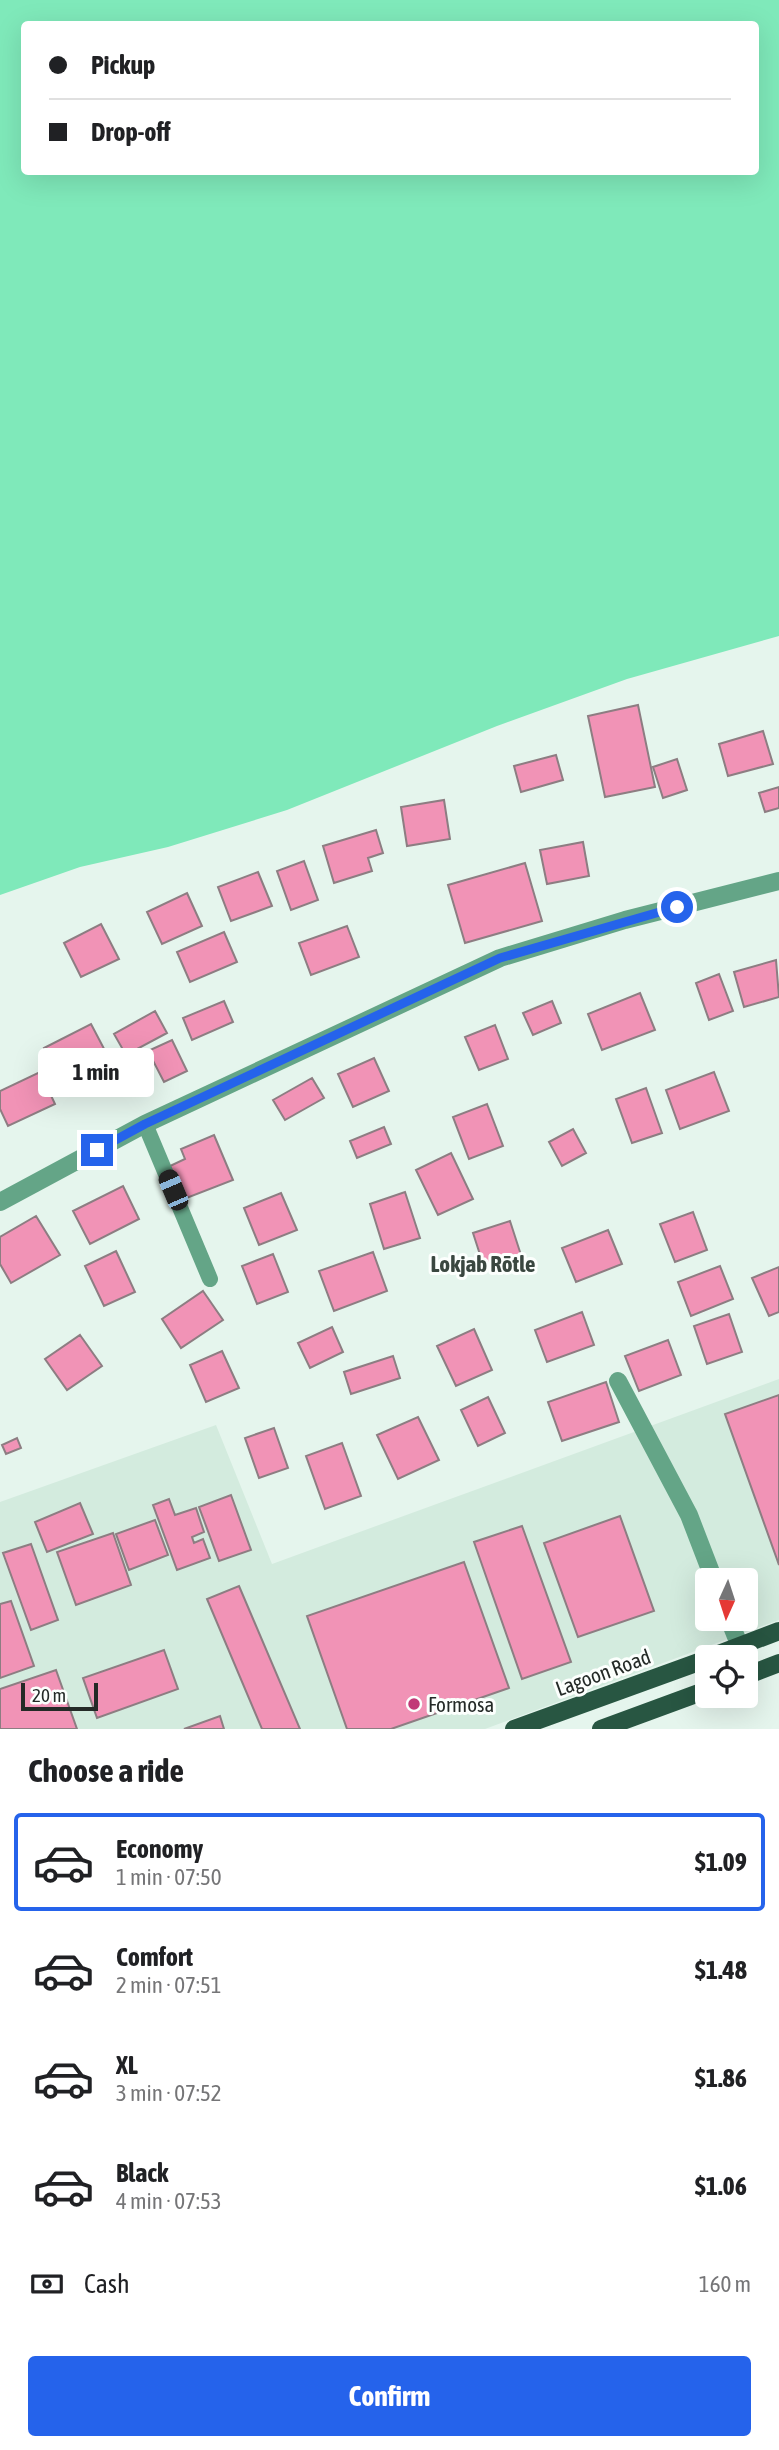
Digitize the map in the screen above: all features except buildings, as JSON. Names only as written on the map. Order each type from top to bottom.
[{"type":"main road","name":"Lagoon Road","points":[[758,1651],[779,1631]]},
{"type":"main road","name":"Lagoon Road","points":[[514,1729],[695,1663]]},
{"type":"main road","name":"Lagoon Road","points":[[758,1663],[779,1663]]},
{"type":"main road","points":[[600,1729],[695,1694]]},
{"type":"street","points":[[0,1202],[145,1124],[500,958],[625,920],[779,881]]},
{"type":"street","points":[[618,1381],[689,1515],[709,1568]]},
{"type":"lane","points":[[145,1124],[210,1279]]},
{"type":"shaded area","points":[[0,0],[779,0],[779,636],[627,679],[497,726],[287,810],[168,847],[80,867],[0,895]]},
{"type":"shaded area","points":[[779,1379],[779,1620],[758,1628],[758,1568],[695,1568],[695,1631],[749,1631],[712,1645],[695,1645],[695,1651],[485,1729],[0,1729],[0,1502],[216,1425],[272,1564]]},
{"type":"place","name":"Formosa","points":[[414,1704]]},
{"type":"district","name":"Lokjab Rōtle","points":[[483,1264]]},
{"type":"route","points":[[97,1150],[145,1124],[500,958],[677,907]]}]
